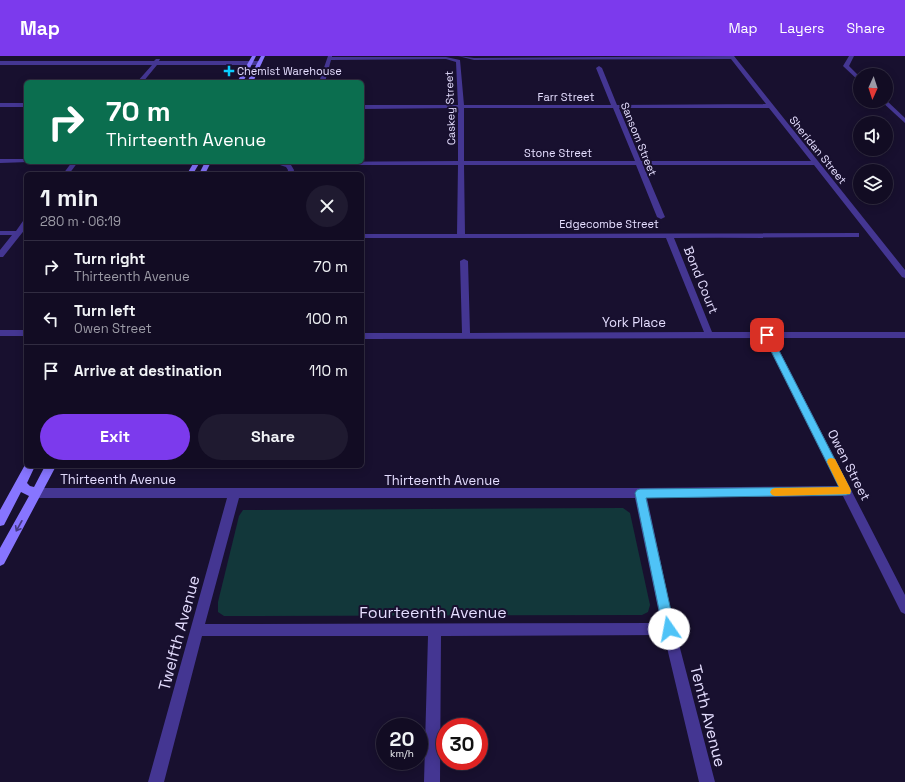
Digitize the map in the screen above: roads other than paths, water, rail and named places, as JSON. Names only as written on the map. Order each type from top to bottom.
[{"type":"main road","points":[[241,80],[254,56]]},
{"type":"main road","points":[[251,80],[263,56]]},
{"type":"main road","points":[[0,521],[29,468]]},
{"type":"main road","points":[[0,560],[50,468]]},
{"type":"main road","points":[[21,484],[26,490],[37,493]]},
{"type":"street","points":[[142,80],[161,56]]},
{"type":"street","points":[[461,56],[474,58],[732,57]]},
{"type":"street","points":[[852,56],[847,62],[846,66],[853,73]]},
{"type":"street","points":[[323,80],[330,57]]},
{"type":"street","name":"Caskey Street","points":[[330,57],[455,59],[459,63],[461,107],[461,236]]},
{"type":"street","name":"Sheridan Street","points":[[732,57],[905,275]]},
{"type":"street","points":[[0,63],[259,63]]},
{"type":"street","name":"Sansom Street","points":[[599,68],[661,216]]},
{"type":"street","points":[[0,104],[24,104]]},
{"type":"street","name":"Farr Street","points":[[364,107],[771,106]]},
{"type":"street","points":[[891,108],[905,121]]},
{"type":"street","points":[[0,161],[24,161]]},
{"type":"street","name":"Stone Street","points":[[364,163],[816,163]]},
{"type":"street","points":[[68,172],[74,164]]},
{"type":"street","points":[[284,164],[289,166],[290,172]]},
{"type":"street","points":[[0,255],[24,226]]},
{"type":"street","points":[[0,233],[18,233]]},
{"type":"street","name":"Edgecombe Street","points":[[364,236],[669,234],[856,235]]},
{"type":"street","name":"Bond Court","points":[[669,234],[709,335]]},
{"type":"street","points":[[464,261],[466,335]]},
{"type":"street","points":[[0,333],[24,333]]},
{"type":"street","name":"Owen Street","points":[[767,335],[905,608]]},
{"type":"street","name":"York Place","points":[[364,336],[905,335]]},
{"type":"street","name":"Thirteenth Avenue","points":[[37,493],[640,493],[846,491]]},
{"type":"street","name":"Tenth Avenue","points":[[640,493],[669,629],[707,782]]},
{"type":"street","name":"Twelfth Avenue","points":[[156,782],[234,494]]},
{"type":"street","points":[[432,782],[435,629]]},
{"type":"street","name":"Fourteenth Avenue","points":[[197,630],[669,629]]},
{"type":"place","name":"Chemist Warehouse","points":[[229,71]]}]
